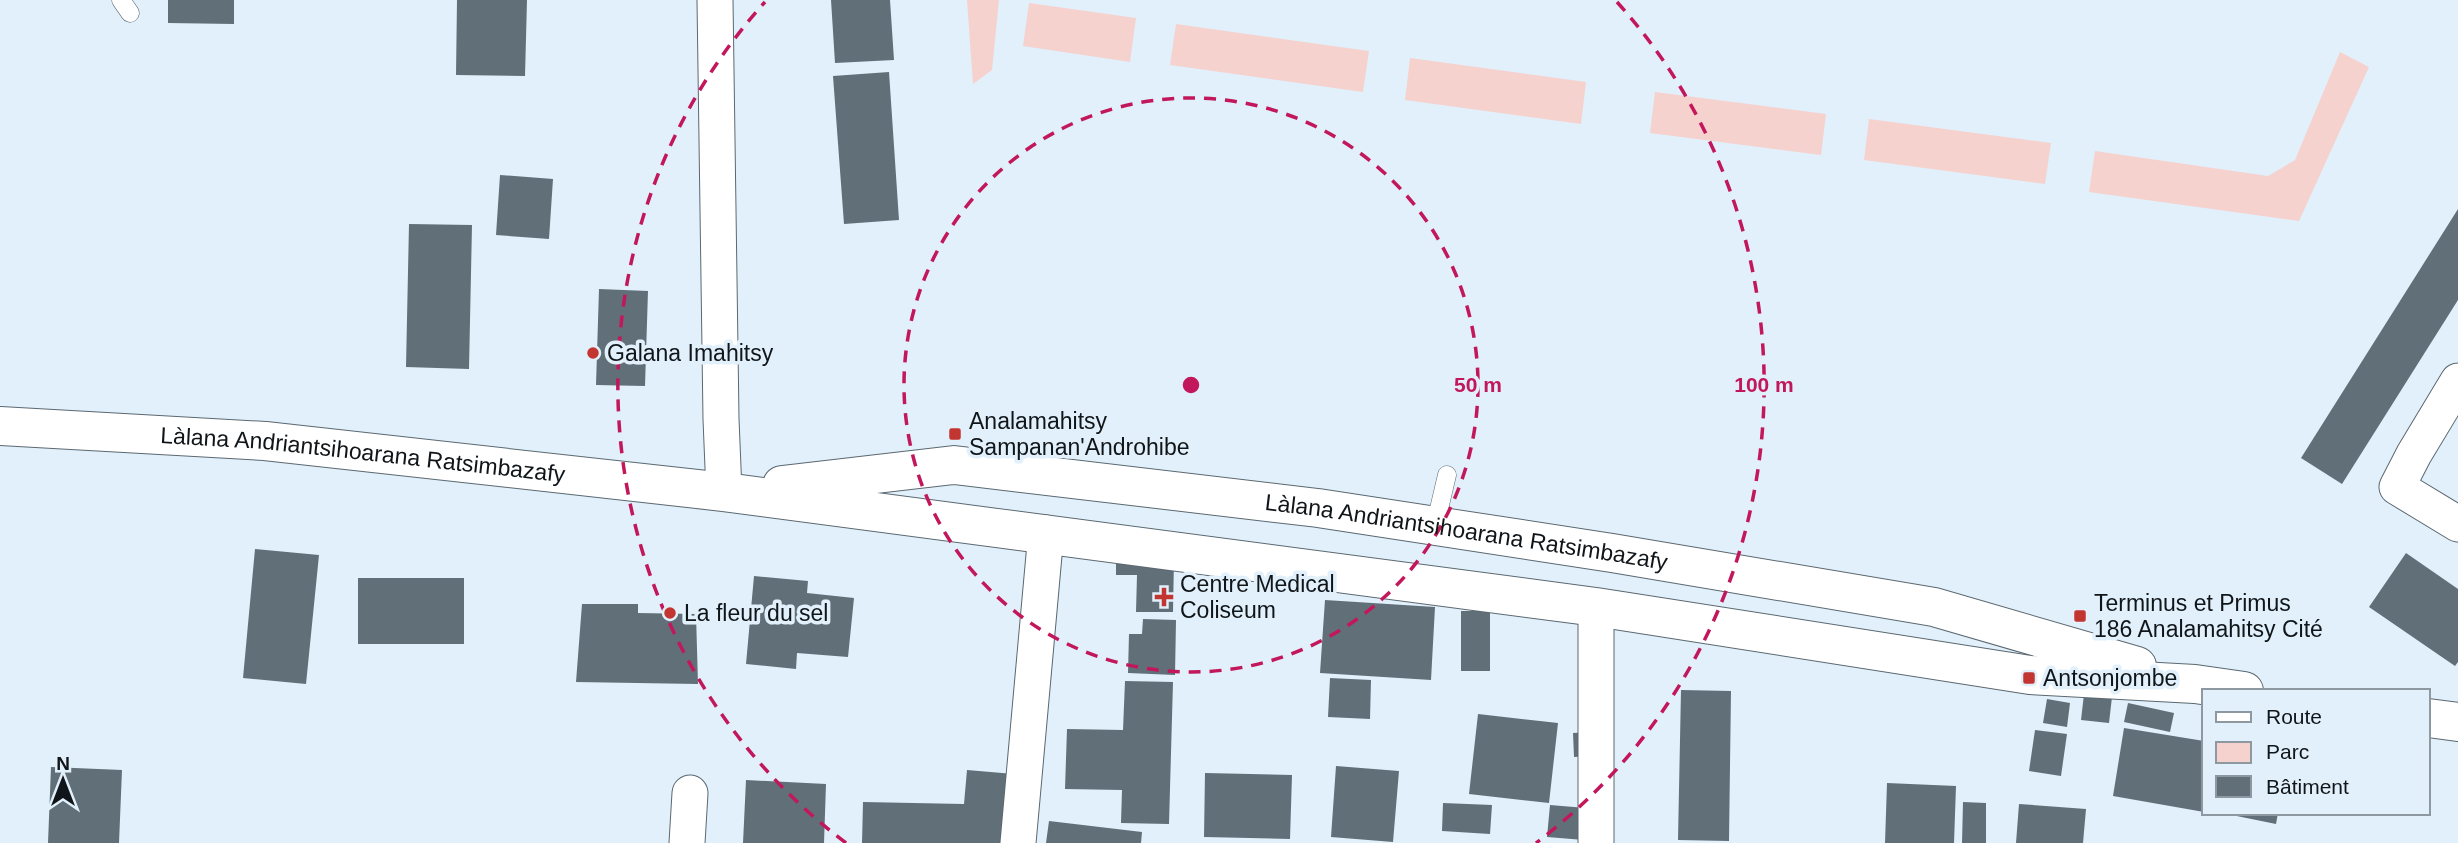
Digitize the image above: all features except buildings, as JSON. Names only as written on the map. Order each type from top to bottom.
[{"type":"main road","name":"Làlana Andriantsihoarana Ratsimbazafy","points":[[0,426],[265,441],[724,492],[1596,607],[2030,675],[2195,684],[2230,689]]},
{"type":"main road","name":"Làlana Andriantsihoarana Ratsimbazafy","points":[[724,492],[954,465],[1318,508],[1934,607],[2195,684]]},
{"type":"main road","points":[[2430,718],[2458,722]]},
{"type":"street","points":[[715,0],[724,492]]},
{"type":"street","points":[[2458,381],[2397,487],[2458,524]]},
{"type":"street","points":[[1018,843],[1046,533]]},
{"type":"street","points":[[1596,607],[1597,843]]},
{"type":"street","points":[[687,843],[690,793]]},
{"type":"lane","points":[[1435,526],[1447,475]]},
{"type":"green space","points":[[967,0],[999,0],[992,70],[973,84]]},
{"type":"green space","points":[[1029,3],[1136,18],[1130,62],[1023,46]]},
{"type":"green space","points":[[1176,24],[1369,51],[1363,92],[1170,65]]},
{"type":"green space","points":[[2340,52],[2369,67],[2299,221],[2089,192],[2095,151],[2268,176],[2295,160]]},
{"type":"green space","points":[[1410,58],[1586,82],[1581,124],[1405,100]]},
{"type":"green space","points":[[1655,92],[1826,114],[1821,155],[1650,133]]},
{"type":"green space","points":[[1869,119],[2051,143],[2045,184],[1864,160]]},
{"type":"place","name":"Galana Imahitsy","points":[[593,353]]},
{"type":"place","name":"Analamahitsy Sampanan'Androhibe","points":[[955,434]]},
{"type":"place","name":"Centre Medical Coliseum","points":[[1164,597]]},
{"type":"place","name":"La fleur du sel","points":[[670,613]]},
{"type":"place","name":"Terminus et Primus 186 Analamahitsy Cité","points":[[2080,616]]},
{"type":"place","name":"Antsonjombe","points":[[2029,678]]}]
